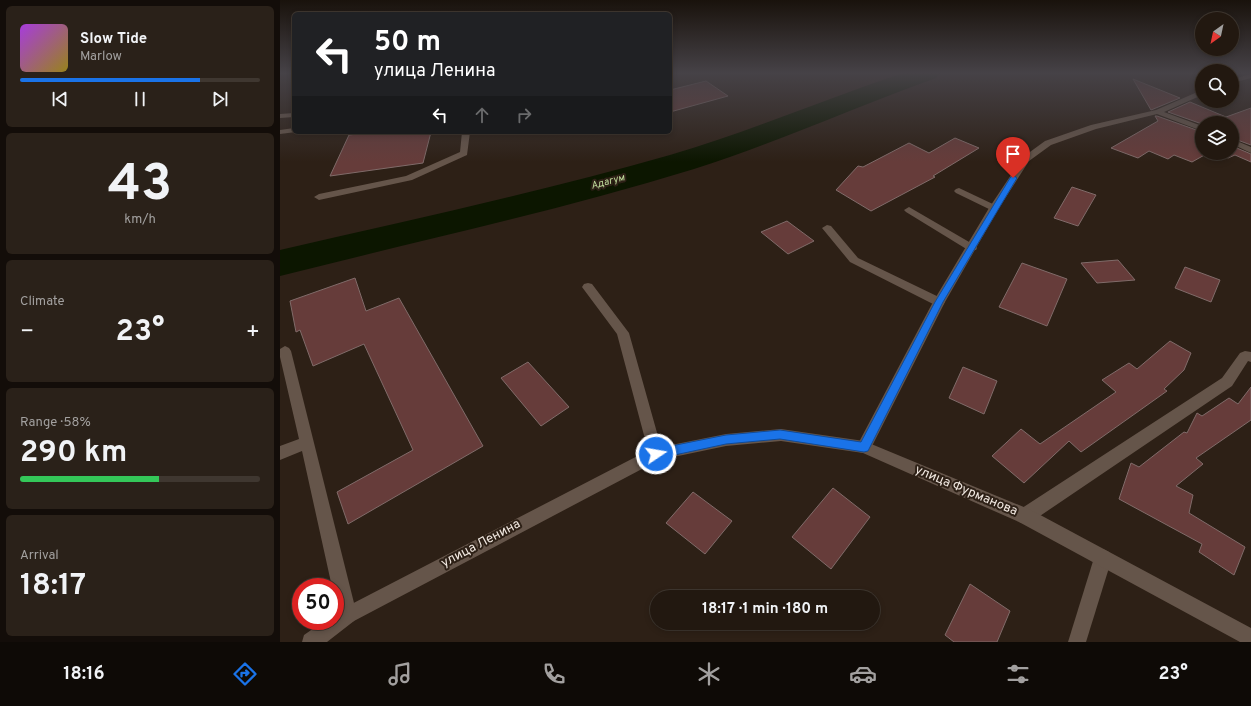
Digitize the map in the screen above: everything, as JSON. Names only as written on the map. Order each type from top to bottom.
[{"type":"street","points":[[864,447],[939,302],[972,248],[994,208],[1026,159],[1040,148],[1094,127],[1158,112],[1178,103]]},
{"type":"street","points":[[1158,112],[1195,126]]},
{"type":"street","points":[[280,116],[292,115]]},
{"type":"street","points":[[280,132],[292,130]]},
{"type":"street","points":[[319,197],[409,178],[464,153],[466,134]]},
{"type":"street","points":[[1239,144],[1251,150]]},
{"type":"street","points":[[959,192],[994,208]]},
{"type":"street","points":[[909,210],[972,248]]},
{"type":"street","points":[[827,228],[854,260],[939,302]]},
{"type":"street","points":[[588,286],[623,333],[656,454]]},
{"type":"street","points":[[285,351],[348,615]]},
{"type":"street","points":[[1025,516],[1227,382],[1245,356],[1251,357]]},
{"type":"street","name":"улица Фурманова","points":[[656,454],[726,440],[780,435],[864,447],[1025,516],[1251,638]]},
{"type":"street","points":[[280,454],[306,443]]},
{"type":"street","name":"улица Ленина","points":[[311,642],[348,615],[656,454]]},
{"type":"street","points":[[1077,642],[1103,558]]},
{"type":"building","points":[[672,103],[703,103],[672,111]]},
{"type":"building","points":[[1147,103],[1168,103],[1151,110]]},
{"type":"building","points":[[1188,103],[1192,103],[1195,104],[1195,108],[1204,108],[1224,116],[1195,116],[1195,122],[1168,112]]},
{"type":"building","points":[[1251,108],[1251,145],[1239,141],[1239,116],[1229,116]]},
{"type":"building","points":[[1155,116],[1195,130],[1196,160],[1192,162],[1174,155],[1168,159],[1149,151],[1138,158],[1111,148],[1158,121]]},
{"type":"building","points":[[430,134],[423,163],[330,176],[349,135]]},
{"type":"building","points":[[955,138],[979,148],[933,176],[935,177],[871,211],[836,190],[858,166],[863,167],[909,143],[929,153]]},
{"type":"building","points":[[1239,149],[1251,154],[1251,162],[1239,157]]},
{"type":"building","points":[[1072,187],[1096,195],[1078,226],[1054,218]]},
{"type":"building","points":[[787,221],[814,241],[788,254],[761,232]]},
{"type":"building","points":[[1118,260],[1135,280],[1097,283],[1081,263]]},
{"type":"building","points":[[1022,263],[1067,279],[1047,326],[999,307]]},
{"type":"building","points":[[1185,267],[1220,280],[1211,302],[1175,288]]},
{"type":"building","points":[[355,278],[366,311],[399,298],[483,446],[348,524],[337,492],[413,450],[364,344],[313,366],[300,330],[296,332],[290,301]]},
{"type":"building","points":[[1170,341],[1191,353],[1184,370],[1164,389],[1167,391],[1081,452],[1069,441],[1024,483],[992,456],[1021,429],[1040,444],[1116,392],[1102,380],[1129,363],[1137,369]]},
{"type":"building","points":[[528,362],[569,407],[541,426],[501,378]]},
{"type":"building","points":[[963,367],[997,381],[984,414],[949,398]]},
{"type":"building","points":[[1251,387],[1251,420],[1196,458],[1203,464],[1176,486],[1193,495],[1189,513],[1245,547],[1234,575],[1199,552],[1202,544],[1119,499],[1131,463],[1139,467],[1184,432],[1187,433],[1197,413],[1202,416],[1229,398],[1238,404]]},
{"type":"building","points":[[833,488],[870,517],[831,569],[792,537]]},
{"type":"building","points":[[693,492],[732,521],[705,554],[666,523]]},
{"type":"building","points":[[970,584],[1010,611],[997,642],[954,642],[945,635]]},
{"type":"waterway","name":"Адагум","points":[[280,263],[582,190],[682,162],[744,141],[845,103]]},
{"type":"route","points":[[656,454],[726,440],[780,435],[864,447],[939,302],[1013,178]]}]
